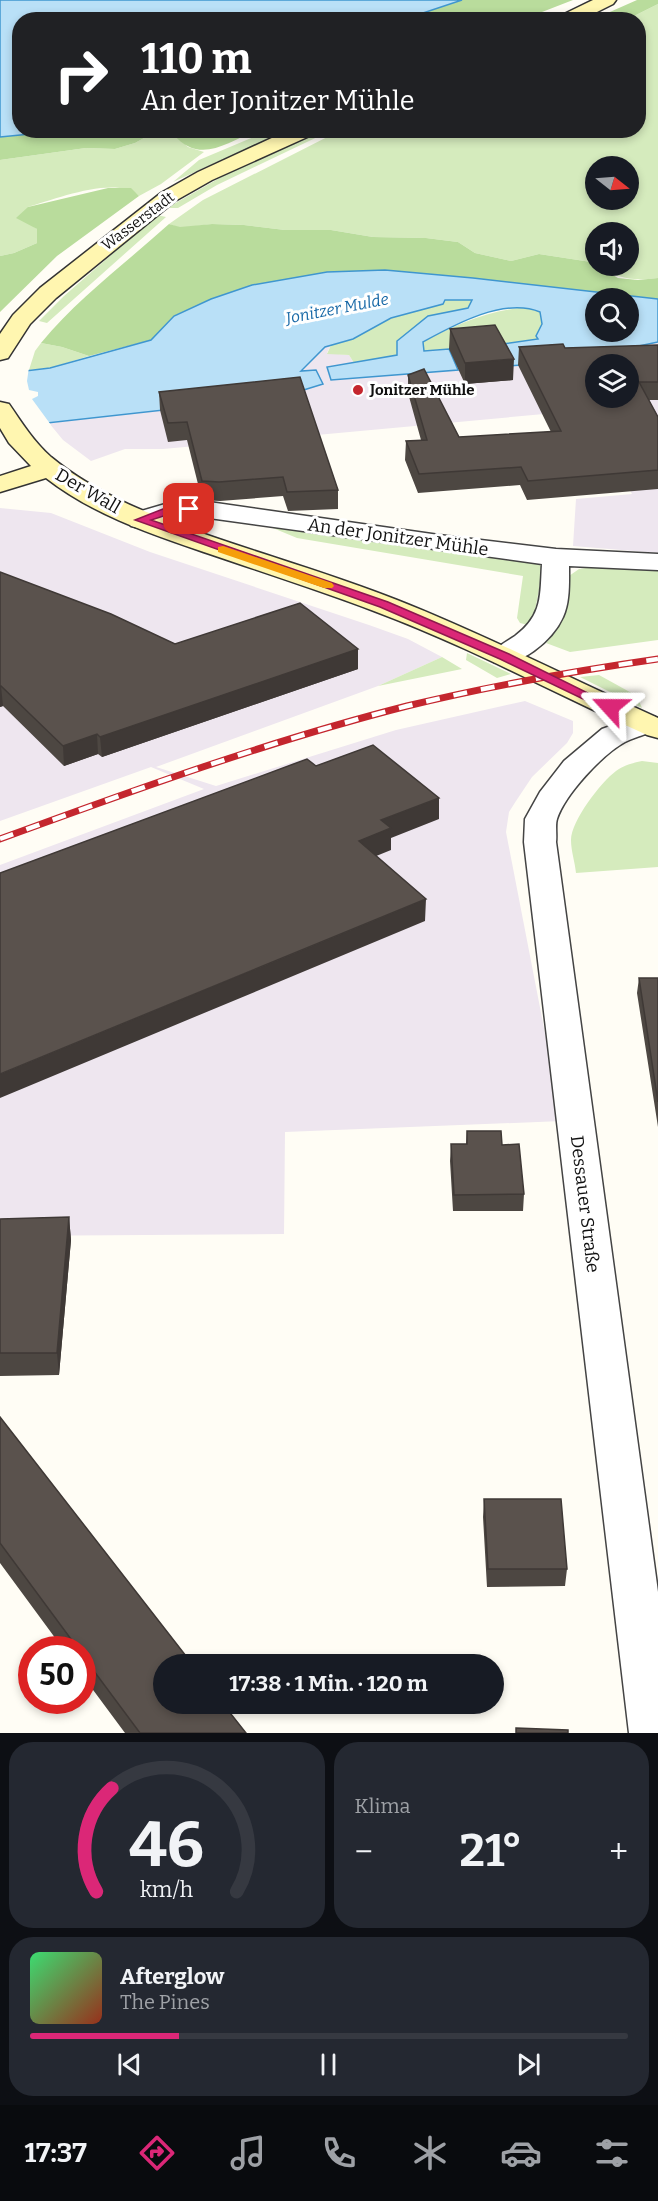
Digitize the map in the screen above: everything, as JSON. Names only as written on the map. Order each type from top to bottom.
[{"type":"main road","points":[[582,12],[607,0]]},
{"type":"main road","name":"Wasserstadt","points":[[0,353],[21,320],[48,293],[168,197],[206,176],[289,138]]},
{"type":"main road","name":"Der Wall","points":[[0,409],[24,446],[50,469],[72,484],[140,520],[384,605],[504,656],[651,726]]},
{"type":"main road","points":[[0,484],[50,469]]},
{"type":"street","name":"An der Jonitzer Mühle","points":[[140,520],[172,510],[209,510],[439,543],[556,557],[658,562]]},
{"type":"street","points":[[504,656],[537,635],[549,620],[553,604],[556,557]]},
{"type":"street","name":"Dessauer Straße","points":[[651,726],[613,736],[575,768],[556,792],[541,819],[540,842],[653,1733]]},
{"type":"shaded area","points":[[658,342],[658,553],[573,546],[576,499],[632,494],[588,410],[163,449],[125,449],[91,461],[63,440],[49,423],[163,410],[301,372],[325,347],[331,345],[327,353],[349,355],[354,363],[328,367],[331,380],[449,349],[562,362],[585,357],[585,408],[639,408],[639,354],[600,354]]},
{"type":"shaded area","points":[[0,508],[51,513],[150,552],[408,639],[442,657],[378,686],[156,767],[216,786],[396,730],[525,701],[573,721],[573,733],[567,743],[532,777],[509,812],[506,832],[562,1121],[285,1132],[284,1234],[0,1236],[0,865],[204,789],[151,767],[0,821]]},
{"type":"green space","points":[[462,0],[573,0],[542,12],[426,12]]},
{"type":"green space","points":[[637,0],[658,0],[658,4],[642,12],[610,12]]},
{"type":"green space","points":[[658,4],[658,278],[640,279],[619,276],[639,276],[639,222],[585,222],[585,261],[539,254],[511,261],[475,253],[458,242],[426,238],[373,237],[331,230],[285,230],[244,225],[212,224],[180,228],[169,224],[203,200],[325,138],[646,138],[646,12],[642,12]]},
{"type":"green space","points":[[0,137],[144,138],[115,149],[86,148],[0,160]]},
{"type":"green space","points":[[144,138],[178,138],[188,147],[204,152],[161,184],[139,196],[129,190],[101,188],[69,194],[28,207],[27,222],[37,229],[37,243],[14,253],[0,256],[0,160],[86,148],[115,149]]},
{"type":"green space","points":[[177,138],[240,138],[213,149],[203,150],[183,143]]},
{"type":"green space","points":[[251,138],[270,138],[173,182],[199,160]]},
{"type":"green space","points":[[306,138],[315,138],[217,185],[178,208],[167,208],[237,168]]},
{"type":"green space","points":[[108,188],[131,188],[139,196],[57,256],[0,312],[0,256],[14,253],[37,243],[37,229],[16,218],[28,207]]},
{"type":"green space","points":[[157,215],[166,217],[47,323],[39,321],[64,296]]},
{"type":"green space","points":[[169,224],[180,227],[212,224],[244,225],[285,230],[331,230],[373,237],[426,238],[458,242],[475,253],[511,261],[539,254],[585,261],[585,276],[615,276],[638,280],[658,278],[658,299],[639,297],[639,288],[585,288],[585,291],[390,271],[252,285],[211,299],[174,316],[151,340],[89,356],[41,343],[86,296]]},
{"type":"green space","points":[[445,300],[472,300],[469,308],[428,316],[397,341],[397,355],[354,363],[349,355],[327,354],[331,345],[353,339],[391,318],[443,304]]},
{"type":"green space","points":[[529,307],[540,312],[542,324],[536,336],[539,339],[424,351],[423,342],[448,329],[500,311]]},
{"type":"green space","points":[[41,343],[89,356],[50,368],[29,370],[35,351]]},
{"type":"green space","points":[[256,521],[538,563],[543,568],[534,616],[528,625],[520,623],[517,618],[523,576],[297,538]]},
{"type":"green space","points":[[598,566],[658,569],[658,640],[570,652],[546,643],[562,620],[569,576],[579,569]]},
{"type":"green space","points":[[467,653],[511,674],[497,678],[466,660]]},
{"type":"green space","points":[[442,657],[462,669],[378,686]]},
{"type":"green space","points":[[599,675],[637,696],[642,708],[580,677]]},
{"type":"green space","points":[[642,761],[658,763],[658,867],[576,873],[571,840],[572,832],[581,813],[610,776],[625,766]]},
{"type":"water","points":[[0,0],[462,0],[426,12],[12,12],[12,136],[0,137]]},
{"type":"water","name":"Jonitzer Mulde","points":[[385,270],[585,291],[585,342],[639,342],[639,297],[658,299],[658,342],[600,354],[585,354],[585,357],[562,362],[507,366],[495,345],[538,339],[536,336],[542,324],[540,312],[526,308],[511,308],[495,310],[464,321],[423,342],[424,351],[449,349],[458,370],[331,380],[327,367],[397,355],[397,341],[428,316],[468,308],[472,300],[445,300],[443,304],[391,318],[353,339],[325,347],[301,371],[316,370],[323,384],[281,397],[38,424],[0,374],[50,368],[151,340],[174,316],[211,299],[252,285],[327,272]]},
{"type":"pier","points":[[29,367],[27,381],[29,390],[38,392],[38,396],[32,399],[51,425],[0,436],[0,371]]},
{"type":"building","points":[[495,325],[514,359],[465,363],[450,329]]},
{"type":"building","points":[[563,344],[565,348],[658,345],[658,382],[639,382],[658,417],[658,470],[528,481],[521,467],[419,474],[406,441],[427,440],[408,375],[424,369],[459,437],[561,431],[519,347]]},
{"type":"building","points":[[300,377],[338,490],[287,492],[283,477],[219,482],[202,481],[187,422],[168,423],[159,392]]},
{"type":"building","points":[[0,572],[111,614],[175,644],[300,603],[358,649],[100,737],[97,734],[63,746],[0,686]]},
{"type":"building","points":[[373,745],[439,798],[381,820],[391,828],[359,841],[426,899],[0,1074],[0,873],[307,759],[316,766]]},
{"type":"building","points":[[639,978],[658,978],[658,1102]]},
{"type":"building","points":[[467,1131],[501,1131],[502,1145],[519,1144],[524,1194],[454,1195],[451,1144],[467,1144]]},
{"type":"building","points":[[69,1217],[57,1353],[0,1353],[0,1219]]},
{"type":"building","points":[[0,1417],[184,1654],[153,1654],[153,1714],[231,1714],[246,1733],[140,1733],[96,1674],[96,1636],[69,1636],[0,1543]]},
{"type":"building","points":[[484,1499],[561,1499],[567,1569],[488,1569]]},
{"type":"building","points":[[516,1728],[568,1730],[568,1733],[516,1733]]},
{"type":"railway","points":[[0,839],[202,767],[355,720],[407,706],[501,686],[658,659]]},
{"type":"slow traffic","points":[[223,550],[328,586]]},
{"type":"place","name":"Jonitzer Mühle","points":[[358,390]]},
{"type":"route","points":[[189,509],[172,510],[140,520],[384,605],[504,656],[610,707]]}]
